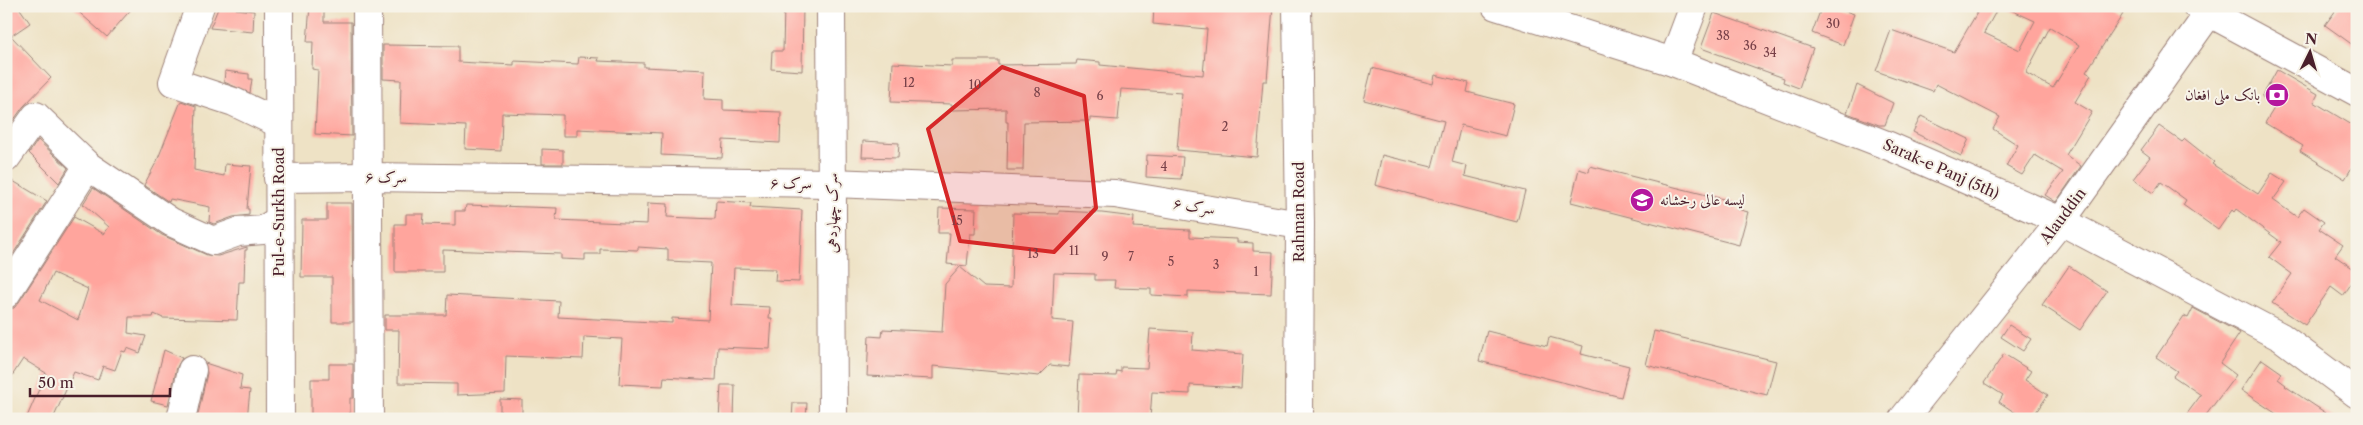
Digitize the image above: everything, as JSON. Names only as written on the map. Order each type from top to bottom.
[{"type":"street","points":[[200,6],[173,82],[234,102],[278,123]]},
{"type":"street","name":"Pul-e-Surkh Road","points":[[279,6],[280,419]]},
{"type":"street","points":[[367,6],[369,419]]},
{"type":"street","name":"سرک چهاردهی","points":[[831,6],[833,419]]},
{"type":"street","name":"Rahman Road","points":[[1297,6],[1300,224],[1299,419]]},
{"type":"street","name":"Sarak-e Panj (5th)","points":[[1496,6],[1673,62],[1889,146],[2061,222],[2281,337],[2357,394]]},
{"type":"street","points":[[1673,62],[1694,6]]},
{"type":"street","points":[[2207,8],[2357,92]]},
{"type":"street","name":"Alauddin","points":[[1902,419],[2061,222],[2207,8]]},
{"type":"street","points":[[6,158],[36,116],[88,166],[171,222],[213,241],[238,232],[263,230],[279,220]]},
{"type":"street","points":[[6,294],[88,166]]},
{"type":"street","name":"سرک ۶","points":[[278,178],[368,177],[832,183],[1115,194],[1300,224]]},
{"type":"street","points":[[181,419],[192,370]]},
{"type":"highlighted area","points":[[1002,67],[1084,96],[1096,208],[1054,252],[960,241],[928,129]]},
{"type":"building","points":[[6,6],[18,6],[30,23],[11,36],[51,78],[23,107],[13,121],[6,114]]},
{"type":"building","points":[[72,6],[134,6],[107,37]]},
{"type":"building","points":[[219,6],[236,6],[236,9],[254,11],[253,32],[210,28]]},
{"type":"building","points":[[310,6],[324,6],[324,22],[351,22],[352,136],[315,134],[318,70],[312,69],[313,42],[307,42]]},
{"type":"building","points":[[784,6],[803,6],[802,71],[771,69],[772,51],[783,51]]},
{"type":"building","points":[[1154,6],[1273,6],[1267,81],[1263,81],[1257,157],[1177,150],[1182,93],[1121,89],[1118,120],[1090,118],[1090,121],[1024,122],[1023,170],[1007,170],[1008,122],[1006,122],[1006,109],[952,110],[952,104],[891,102],[893,63],[952,66],[952,60],[998,60],[998,65],[1076,64],[1077,60],[1100,62],[1100,65],[1203,75],[1207,29],[1153,24]]},
{"type":"building","points":[[1822,6],[1831,6],[1854,14],[1843,45],[1812,33]]},
{"type":"building","points":[[1981,6],[1999,6],[1984,33],[2020,50],[2035,21],[2002,6],[2112,6],[2123,14],[2086,72],[2091,75],[2075,102],[2092,112],[2066,155],[2081,166],[2056,202],[2045,195],[2063,172],[2035,155],[2022,175],[2006,166],[2018,145],[1993,129],[2000,117],[1936,84],[1933,91],[1876,71],[1891,30],[1954,52]],"holes":[[[2050,27],[2079,45],[2053,88],[2026,73]]]},
{"type":"building","points":[[2339,6],[2357,6],[2357,48],[2325,25]]},
{"type":"building","points":[[1714,13],[1813,48],[1799,88],[1783,82],[1784,78],[1701,48]]},
{"type":"building","points":[[383,45],[458,46],[458,62],[514,65],[514,61],[578,64],[579,57],[599,58],[598,61],[644,63],[644,67],[705,70],[704,99],[723,100],[723,110],[781,112],[780,143],[723,140],[722,158],[661,155],[662,133],[577,129],[577,136],[563,136],[563,115],[502,113],[501,151],[465,149],[466,126],[400,123],[401,80],[383,79]]},
{"type":"building","points":[[1372,68],[1433,84],[1435,75],[1469,83],[1467,92],[1514,104],[1506,136],[1461,125],[1452,162],[1467,166],[1465,176],[1525,191],[1517,222],[1375,185],[1382,155],[1432,167],[1444,121],[1364,100]]},
{"type":"building","points":[[2277,70],[2318,94],[2314,102],[2357,128],[2357,159],[2345,179],[2300,151],[2303,146],[2265,123],[2276,105],[2262,97]]},
{"type":"building","points":[[225,71],[249,74],[249,79],[252,79],[250,93],[224,82]]},
{"type":"building","points":[[1857,85],[1893,103],[1885,125],[1879,125],[1847,113]]},
{"type":"building","points":[[181,101],[196,106],[194,170],[224,176],[225,164],[251,166],[247,209],[249,209],[249,215],[233,217],[214,224],[209,222],[210,207],[170,199],[169,202],[144,185],[157,161]]},
{"type":"building","points":[[1921,116],[1969,139],[1961,156],[1913,132]]},
{"type":"building","points":[[2159,126],[2182,142],[2185,139],[2214,162],[2212,164],[2258,194],[2272,173],[2286,182],[2273,200],[2297,217],[2304,208],[2324,222],[2319,229],[2343,245],[2335,256],[2357,271],[2357,275],[2343,296],[2331,287],[2305,325],[2272,303],[2292,274],[2269,257],[2281,242],[2236,209],[2234,212],[2232,210],[2218,230],[2183,205],[2186,200],[2161,182],[2153,193],[2133,179],[2150,157],[2141,150]]},
{"type":"building","points":[[38,140],[68,168],[59,183],[29,153]]},
{"type":"building","points":[[863,141],[899,143],[898,158],[862,157]]},
{"type":"building","points":[[542,149],[563,150],[563,164],[542,164]]},
{"type":"building","points":[[1147,155],[1183,157],[1181,179],[1146,177]]},
{"type":"building","points":[[1590,166],[1739,203],[1737,209],[1748,212],[1739,245],[1571,202],[1579,169],[1589,172]]},
{"type":"building","points":[[6,177],[47,201],[6,265]]},
{"type":"building","points":[[93,188],[162,235],[207,255],[218,256],[247,247],[247,250],[245,250],[244,282],[239,282],[237,320],[163,318],[154,314],[153,317],[129,317],[128,333],[146,336],[140,353],[127,348],[125,352],[122,351],[115,370],[103,366],[98,380],[74,372],[53,419],[26,419],[46,373],[23,359],[6,385],[6,309],[14,308],[19,302],[74,217],[104,234],[109,227],[83,204]],"holes":[[[53,273],[88,289],[78,320],[40,300]]]},
{"type":"building","points":[[716,201],[751,203],[750,207],[802,210],[799,282],[775,281],[776,269],[734,268],[732,305],[770,307],[769,318],[772,318],[770,349],[718,347],[716,380],[664,377],[663,386],[619,384],[622,339],[584,337],[583,359],[506,356],[505,393],[457,395],[457,384],[398,383],[399,330],[385,330],[385,315],[446,315],[447,295],[559,301],[558,317],[672,323],[672,318],[708,320],[711,263],[668,261],[668,249],[638,247],[638,250],[600,249],[600,254],[585,254],[585,260],[561,259],[561,254],[443,250],[443,272],[395,272],[395,224],[406,224],[406,214],[424,214],[423,224],[455,225],[455,211],[465,211],[466,205],[557,208],[556,220],[647,224],[648,203],[668,204],[667,217],[715,219]]},
{"type":"building","points":[[327,203],[352,203],[353,322],[332,322],[332,277],[301,277],[302,220],[327,220]]},
{"type":"building","points":[[939,208],[976,209],[975,234],[970,234],[967,266],[947,264],[950,233],[938,233]]},
{"type":"building","points":[[1059,211],[1134,217],[1133,227],[1190,230],[1190,237],[1237,239],[1237,242],[1253,243],[1253,251],[1273,252],[1271,294],[1188,291],[1188,297],[1151,295],[1151,289],[1114,288],[1115,280],[1095,280],[1095,274],[1054,273],[1052,320],[1073,322],[1069,367],[1050,365],[1039,376],[933,366],[933,379],[867,376],[869,336],[882,337],[883,329],[942,332],[945,284],[960,267],[984,287],[1011,288],[1013,213],[1059,214]]},
{"type":"building","points":[[2069,266],[2107,291],[2080,330],[2042,305]]},
{"type":"building","points":[[2193,308],[2240,333],[2220,363],[2236,375],[2203,419],[2183,419],[2201,395],[2173,376],[2177,371],[2156,357],[2184,316],[2188,318]]},
{"type":"building","points":[[2009,325],[2031,339],[2023,351],[2001,337]]},
{"type":"building","points":[[1150,329],[1193,332],[1192,350],[1243,354],[1241,388],[1190,385],[1190,394],[1152,392],[1150,419],[1077,417],[1079,375],[1116,376],[1117,371],[1121,372],[1121,367],[1147,368]]},
{"type":"building","points":[[1487,331],[1547,346],[1549,337],[1583,346],[1581,354],[1629,366],[1621,397],[1479,361]]},
{"type":"building","points":[[1654,331],[1776,361],[1767,395],[1646,365]]},
{"type":"building","points":[[164,350],[182,358],[177,367],[168,405],[151,401]]},
{"type":"building","points":[[2004,354],[2031,371],[2025,380],[2048,395],[2031,419],[2025,419],[1999,402],[2003,395],[1984,383]]},
{"type":"building","points":[[2262,359],[2282,373],[2278,379],[2285,386],[2335,419],[2284,419],[2241,390]]},
{"type":"building","points":[[205,363],[242,375],[240,389],[250,390],[247,419],[197,419],[207,373]]},
{"type":"building","points":[[329,364],[353,364],[353,398],[350,398],[350,419],[311,419],[311,379],[329,379]]},
{"type":"building","points":[[721,385],[735,385],[734,419],[719,419]]},
{"type":"building","points":[[500,399],[522,400],[522,418],[500,417]]},
{"type":"building","points":[[793,403],[807,403],[806,419],[792,419]]},
{"type":"place","name":"بانک ملی افغان","points":[[2277,95]]},
{"type":"place","name":"لیسه عالی رخشانه","points":[[1642,200]]}]
